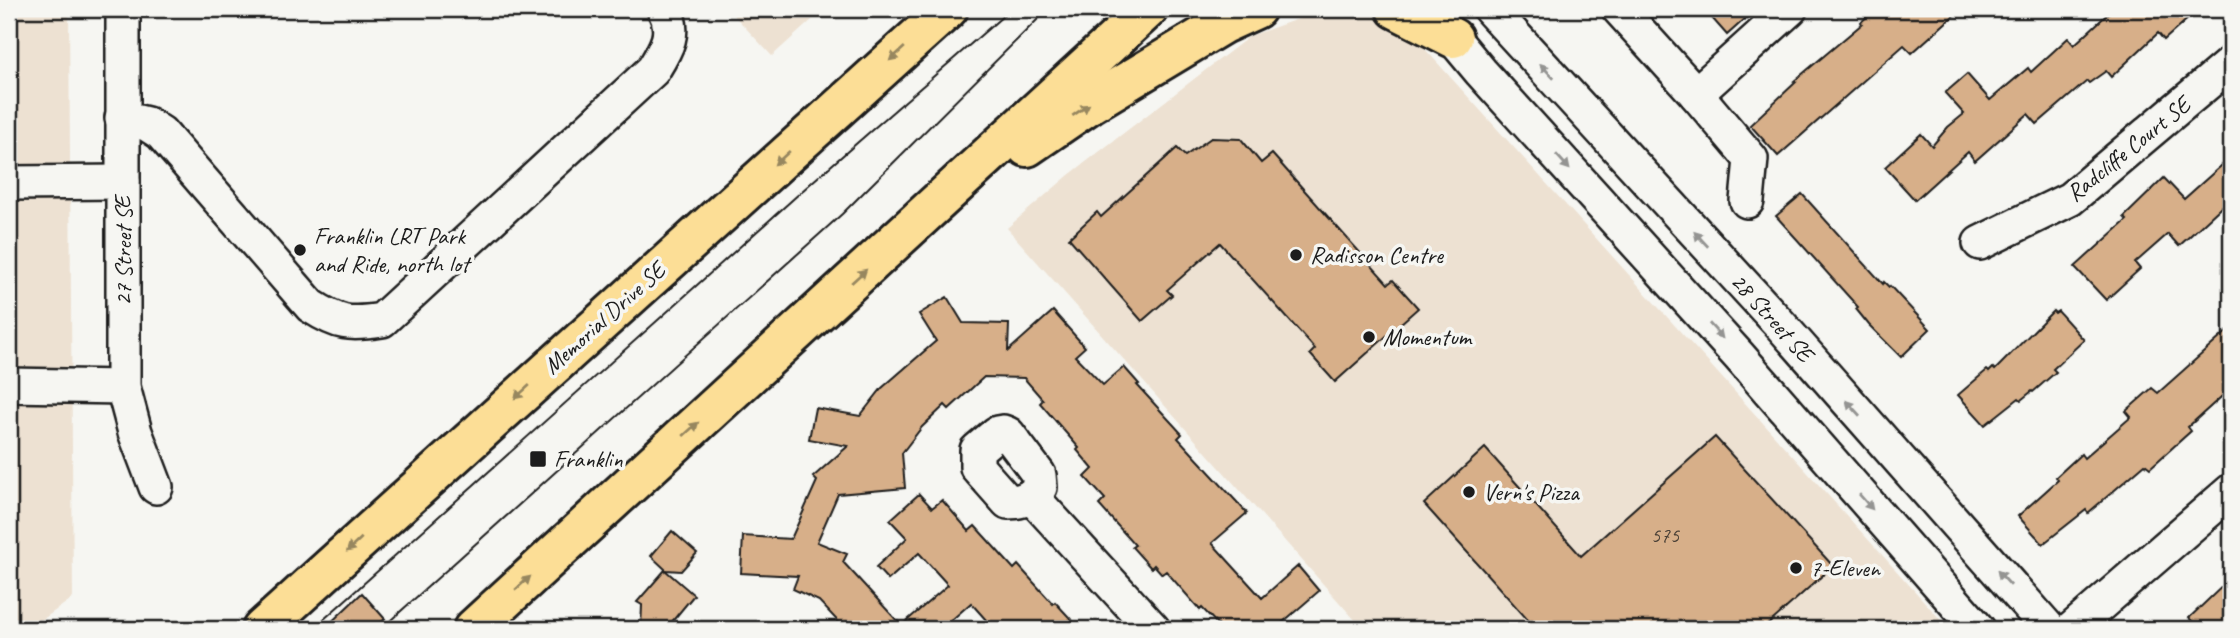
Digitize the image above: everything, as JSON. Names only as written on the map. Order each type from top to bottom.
[{"type":"main road","name":"Memorial Drive SE","points":[[262,629],[948,9]]},
{"type":"main road","points":[[473,629],[1148,9]]},
{"type":"main road","points":[[960,183],[990,172],[1090,104],[1223,24],[1256,9]]},
{"type":"main road","points":[[1396,9],[1453,38]]},
{"type":"street","name":"27 Street SE","points":[[122,9],[123,387],[135,432],[156,487]]},
{"type":"street","points":[[122,118],[147,124],[161,133],[311,306],[331,319],[355,324],[382,320],[653,70],[668,47],[671,20],[664,9]]},
{"type":"street","name":"28 Street SE","points":[[1427,9],[1748,366],[1978,629]]},
{"type":"street","name":"28 Street SE","points":[[1490,9],[1777,322],[2049,629]]},
{"type":"street","points":[[1619,9],[1751,159],[1747,201]]},
{"type":"street","points":[[1696,94],[1790,9]]},
{"type":"street","name":"Radcliffe Court SE","points":[[1980,243],[2070,199],[2231,63]]},
{"type":"street","points":[[9,183],[123,181]]},
{"type":"street","points":[[9,385],[123,387]]},
{"type":"street","points":[[2072,629],[2231,491]]},
{"type":"street","points":[[1031,496],[1153,629]]},
{"type":"shaded area","points":[[9,9],[69,9],[73,598],[29,629],[9,629]]},
{"type":"shaded area","points":[[728,9],[824,9],[772,56]]},
{"type":"shaded area","points":[[1340,11],[1382,17],[1406,28],[1949,629],[1363,629],[1007,228],[1069,175],[1250,36],[1309,15]]},
{"type":"building","points":[[1704,9],[1756,9],[1727,35]]},
{"type":"building","points":[[1876,9],[1961,9],[1912,53],[1904,45],[1778,156],[1750,125],[1796,82],[1794,81]]},
{"type":"building","points":[[2113,9],[2199,9],[2164,40],[2158,33],[2111,77],[2106,71],[2089,83],[2087,81],[2037,124],[2028,114],[1975,161],[1968,152],[1915,200],[1885,167],[1921,134],[1932,146],[1948,127],[1964,114],[1945,93],[1967,74],[1990,100],[2028,68],[2031,72],[2068,38],[2074,45]]},
{"type":"building","name":"Radisson Centre","points":[[1211,138],[1241,139],[1261,163],[1272,154],[1388,284],[1393,280],[1418,308],[1335,382],[1310,354],[1315,349],[1220,243],[1167,290],[1172,295],[1142,321],[1069,238],[1097,212],[1101,217],[1177,148],[1185,156]]},
{"type":"building","points":[[2231,157],[2231,198],[2179,246],[2168,234],[2135,263],[2140,269],[2106,300],[2075,267],[2127,220],[2124,217],[2164,178],[2184,199]]},
{"type":"building","points":[[1802,194],[1883,284],[1884,282],[1890,286],[1930,329],[1901,357],[1869,325],[1856,309],[1858,307],[1776,216]]},
{"type":"building","points":[[947,297],[963,323],[1009,324],[1008,351],[1053,311],[1085,347],[1075,356],[1103,385],[1124,367],[1182,434],[1178,438],[1247,513],[1212,543],[1262,598],[1298,566],[1319,591],[1275,629],[1222,629],[1202,608],[1200,610],[1166,571],[1162,574],[1154,565],[1151,568],[1132,547],[1135,545],[1099,505],[1105,499],[1085,477],[1093,469],[1077,450],[1079,448],[1040,403],[1043,400],[1024,378],[984,377],[949,409],[945,405],[922,427],[902,453],[905,488],[838,494],[817,542],[847,554],[843,562],[901,625],[896,625],[900,629],[845,629],[819,601],[793,589],[798,576],[741,573],[743,536],[791,539],[817,481],[813,477],[848,446],[809,439],[815,408],[860,416],[882,388],[936,341],[919,314]]},
{"type":"building","points":[[2053,311],[2058,311],[2084,340],[2053,369],[2056,372],[2033,392],[2021,400],[2019,398],[1985,425],[1958,395],[1987,370],[1995,370]]},
{"type":"building","points":[[2231,328],[2231,388],[2188,427],[2191,431],[2150,468],[2145,464],[2088,513],[2086,510],[2043,544],[2018,516],[2058,480],[2056,477],[2081,454],[2084,458],[2131,417],[2126,411],[2152,388],[2158,393]]},
{"type":"building","points":[[1715,437],[1833,566],[1763,629],[1536,629],[1424,504],[1485,448],[1581,556]]},
{"type":"building","points":[[919,494],[932,508],[942,500],[969,531],[975,526],[1014,569],[1018,565],[1080,629],[994,629],[971,603],[946,625],[902,625],[948,585],[919,553],[888,580],[876,567],[907,538],[890,520]]},
{"type":"building","points":[[672,531],[697,553],[681,571],[666,570],[651,556]]},
{"type":"building","points":[[665,570],[694,595],[666,629],[641,629],[642,605],[637,602]]},
{"type":"building","points":[[2231,578],[2231,629],[2200,629],[2189,618]]},
{"type":"building","points":[[362,593],[385,619],[373,629],[324,629]]},
{"type":"tram line","points":[[313,629],[811,183],[1011,9]]},
{"type":"tram line","points":[[381,629],[842,214],[1048,9]]},
{"type":"place","name":"Franklin LRT Park and Ride, north lot","points":[[300,250]]},
{"type":"place","name":"Radisson Centre","points":[[1296,255]]},
{"type":"place","name":"Momentum","points":[[1369,337]]},
{"type":"place","name":"Franklin","points":[[538,459]]},
{"type":"place","name":"Vern's Pizza","points":[[1469,492]]},
{"type":"place","name":"7-Eleven","points":[[1796,568]]}]
